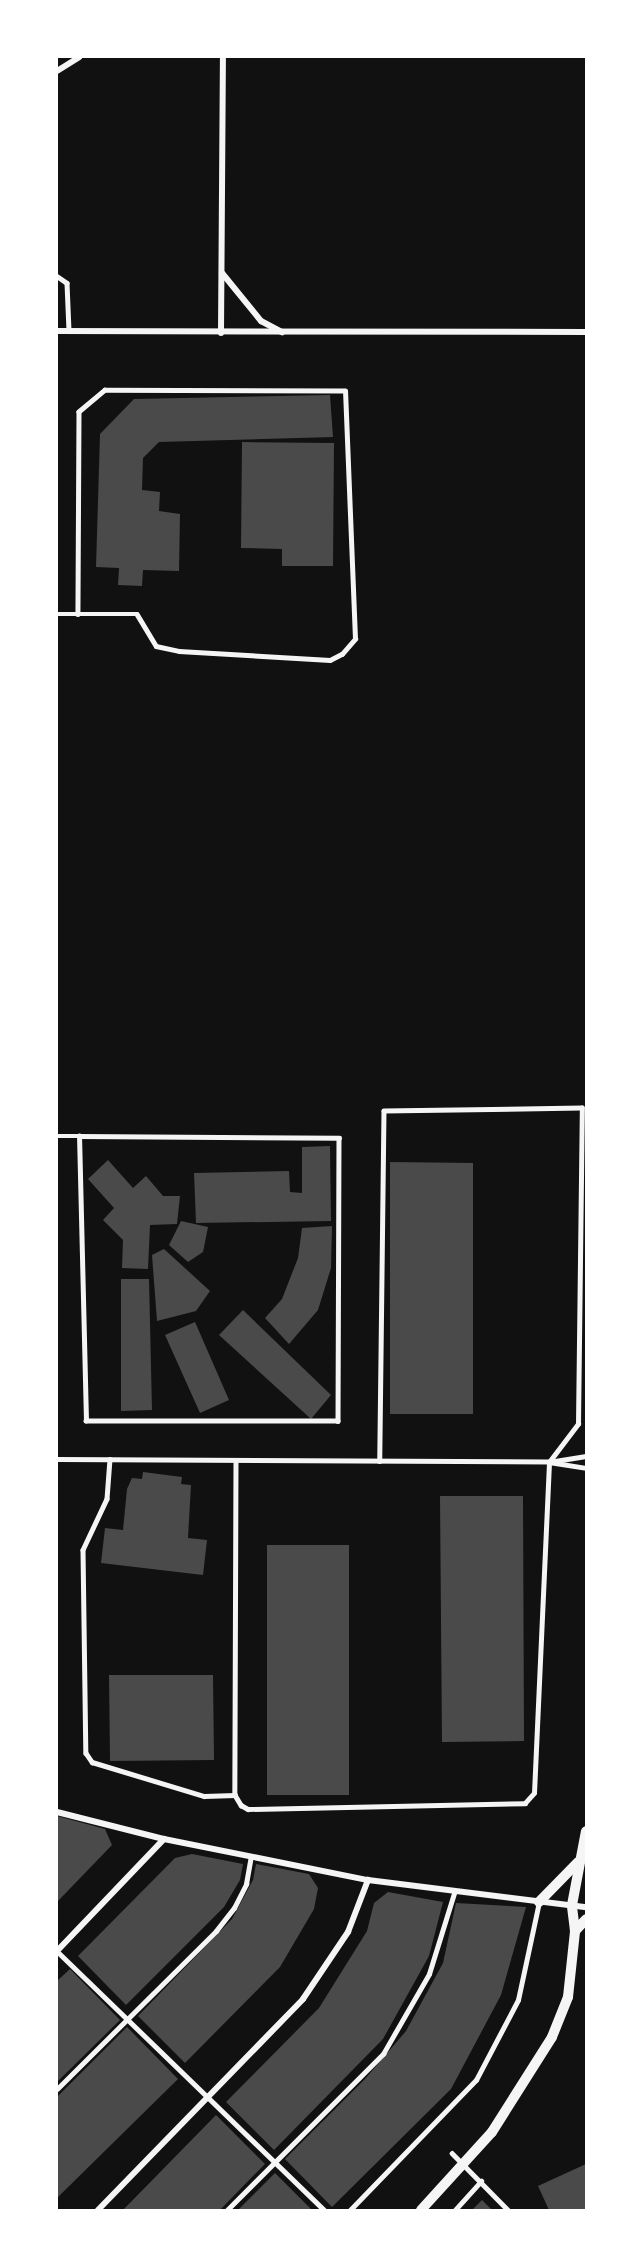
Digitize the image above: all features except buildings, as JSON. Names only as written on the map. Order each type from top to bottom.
[{"type":"street","points":[[57,71],[80,57]]},
{"type":"street","points":[[221,333],[224,57]]},
{"type":"street","points":[[222,273],[261,321],[285,333]]},
{"type":"street","points":[[57,331],[586,332]]},
{"type":"street","points":[[57,1812],[164,1839],[369,1880],[454,1893],[586,1907]]},
{"type":"street","points":[[421,2210],[492,2132],[552,2037],[568,1996],[574,1931],[572,1905],[586,1831]]},
{"type":"street","points":[[57,1951],[164,1839]]},
{"type":"street","points":[[539,1902],[574,1869],[580,1856]]},
{"type":"street","points":[[98,2210],[303,1999],[348,1932],[369,1880]]},
{"type":"street","points":[[574,1931],[586,1919]]},
{"type":"lane","points":[[57,276],[67,283],[69,331]]},
{"type":"lane","points":[[57,614],[78,614],[138,614],[156,646],[179,651],[330,660],[342,654],[355,639],[345,391],[105,390],[79,412],[78,614]]},
{"type":"lane","points":[[236,1460],[235,1795],[248,1809],[525,1803],[534,1793],[549,1462],[578,1424],[582,1108],[384,1111],[380,1461]]},
{"type":"lane","points":[[57,1136],[79,1136],[339,1138],[338,1421],[86,1421],[79,1136]]},
{"type":"lane","points":[[549,1462],[586,1456]]},
{"type":"lane","points":[[57,1459],[549,1462],[586,1468]]},
{"type":"lane","points":[[110,1459],[107,1499],[83,1550],[86,1753],[92,1762],[204,1796],[235,1795]]},
{"type":"lane","points":[[57,2090],[234,1908],[246,1884],[251,1856]]},
{"type":"lane","points":[[227,2210],[383,2054],[429,1974],[454,1893]]},
{"type":"lane","points":[[350,2210],[476,2080],[518,2000],[539,1902]]},
{"type":"lane","points":[[57,1951],[324,2210]]},
{"type":"lane","points":[[452,2153],[508,2210]]},
{"type":"lane","points":[[455,2210],[481,2181]]}]
